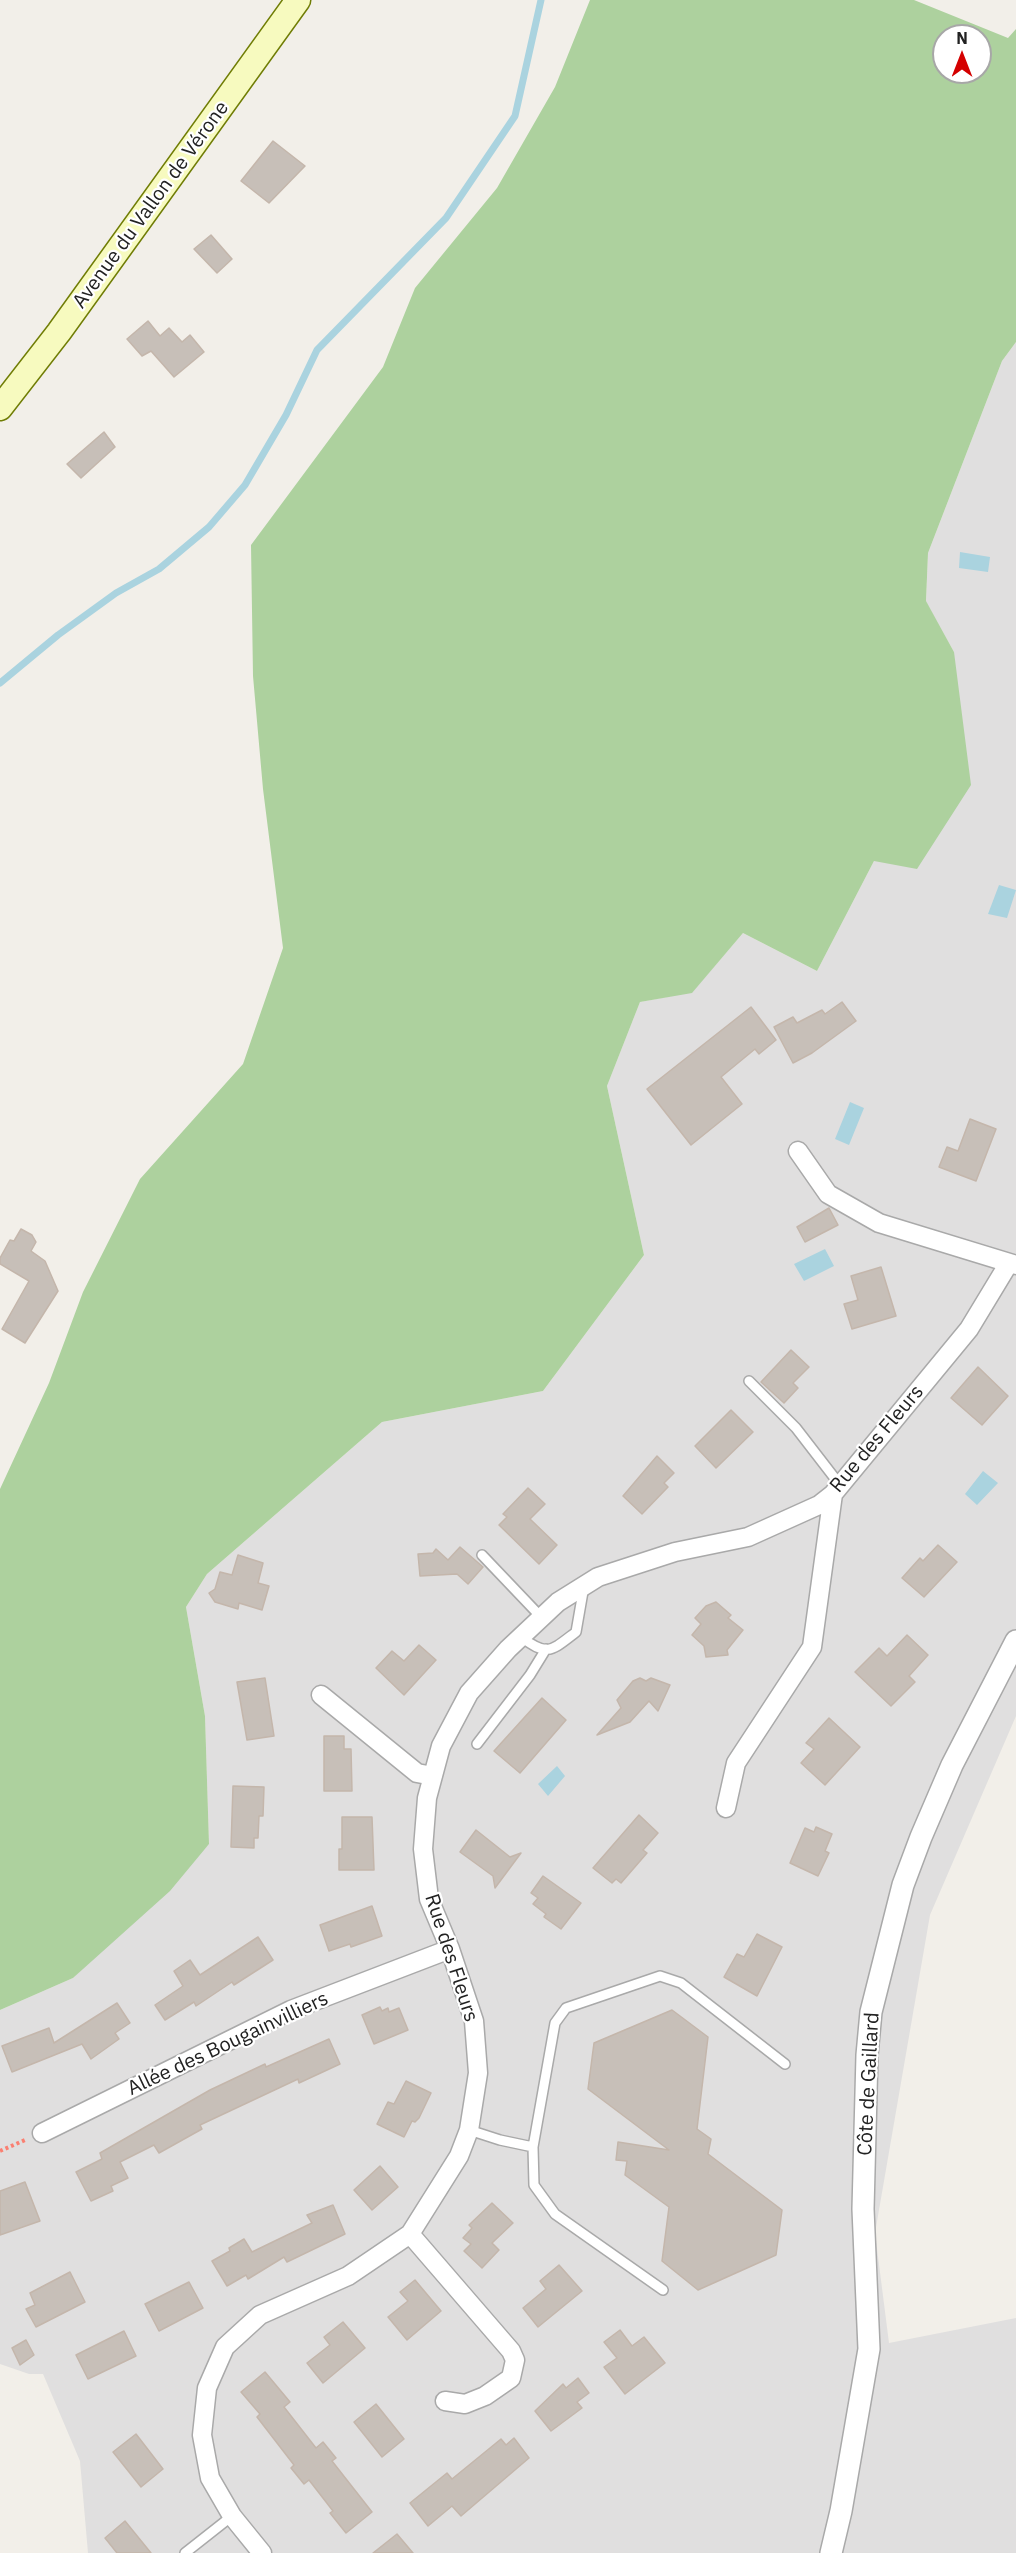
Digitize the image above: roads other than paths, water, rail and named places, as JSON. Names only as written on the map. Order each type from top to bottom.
[{"type":"main road","name":"Avenue du Vallon de Vérone","points":[[0,408],[59,332],[298,0]]},
{"type":"street","points":[[798,1151],[828,1194],[879,1223],[1012,1264]]},
{"type":"street","name":"Rue des Fleurs","points":[[262,2553],[232,2517],[210,2478],[202,2435],[207,2388],[225,2347],[260,2315],[348,2276],[410,2234],[459,2156],[469,2130],[478,2073],[474,2021],[450,1948],[429,1899],[423,1849],[427,1798],[441,1746],[469,1694],[521,1637],[558,1602],[598,1577],[675,1551],[748,1537],[819,1505],[837,1489],[969,1329],[1012,1264]]},
{"type":"street","points":[[726,1808],[736,1763],[812,1647],[837,1489]]},
{"type":"street","name":"Côte de Gaillard","points":[[831,2553],[841,2511],[868,2349],[863,2209],[867,2055],[871,2012],[903,1885],[921,1837],[952,1765],[1016,1641]]},
{"type":"street","points":[[321,1695],[417,1773],[433,1776]]},
{"type":"street","name":"Allée des Bougainvilliers","points":[[42,2133],[291,2010],[450,1948]]},
{"type":"street","points":[[410,2234],[511,2351],[515,2360],[511,2378],[485,2396],[465,2404],[445,2401]]},
{"type":"lane","points":[[749,1381],[796,1428],[837,1489]]},
{"type":"lane","points":[[482,1555],[542,1617]]},
{"type":"lane","points":[[521,1637],[538,1649],[553,1649],[576,1632],[584,1586]]},
{"type":"lane","points":[[477,1744],[530,1675],[546,1649]]},
{"type":"lane","points":[[663,2290],[555,2214],[534,2186],[533,2147],[555,2023],[566,2008],[660,1976],[681,1983],[785,2064]]},
{"type":"lane","points":[[469,2130],[533,2147]]},
{"type":"lane","points":[[185,2553],[232,2517]]},
{"type":"water","points":[[960,552],[990,557],[988,572],[959,568]]},
{"type":"water","points":[[999,885],[1016,890],[1007,918],[988,914]]},
{"type":"water","points":[[850,1102],[864,1108],[849,1145],[835,1139]]},
{"type":"water","points":[[825,1249],[834,1266],[804,1281],[794,1264]]},
{"type":"water","points":[[983,1471],[998,1483],[977,1505],[965,1494]]},
{"type":"water","points":[[557,1766],[565,1776],[548,1796],[538,1784]]},
{"type":"waterway","points":[[0,683],[58,635],[116,593],[159,569],[209,527],[245,485],[286,415],[317,350],[446,218],[515,116],[541,0]]}]
